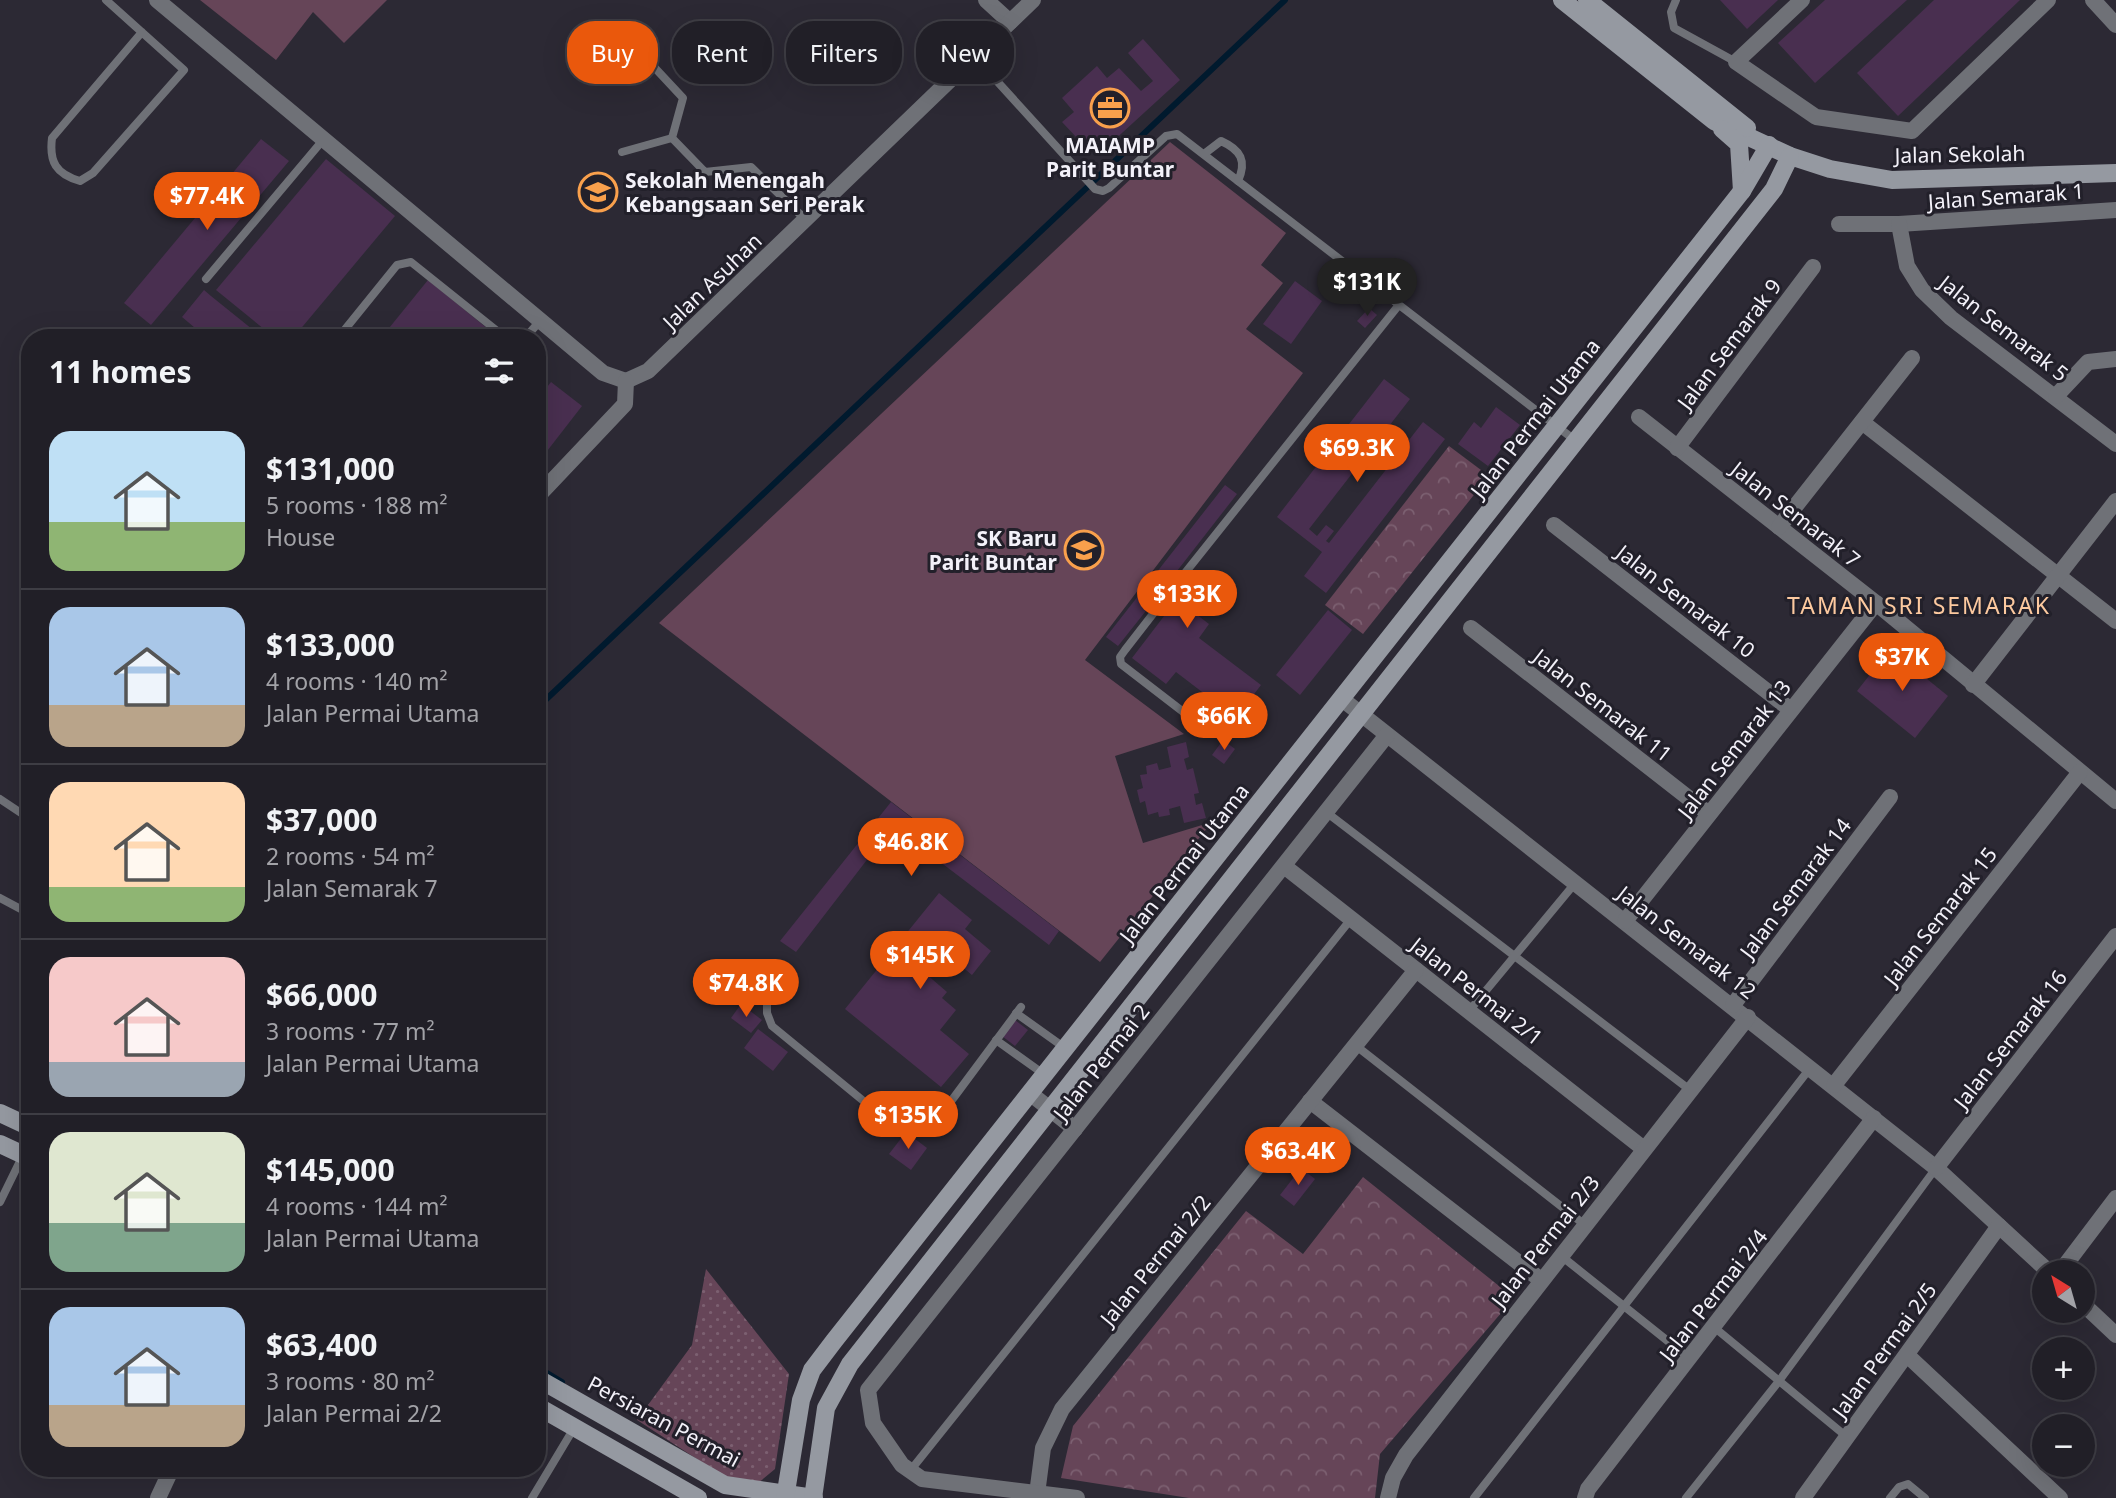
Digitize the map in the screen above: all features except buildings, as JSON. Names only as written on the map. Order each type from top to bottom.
[{"type":"street","points":[[157,0],[603,373],[626,381],[625,404],[546,487]]},
{"type":"street","points":[[986,0],[1009,21]]},
{"type":"street","name":"Jalan Asuhan","points":[[1011,21],[1033,0]]},
{"type":"street","name":"Jalan Sekolah","points":[[1562,0],[1714,121],[1790,156],[1830,169],[1892,180],[2116,173]]},
{"type":"street","name":"Jalan Sekolah","points":[[1587,0],[1769,145]]},
{"type":"street","points":[[1802,0],[1736,62],[1816,117],[1912,131],[2048,0]]},
{"type":"street","points":[[2093,0],[2116,24]]},
{"type":"street","name":"Jalan Asuhan","points":[[626,381],[648,371],[947,84]]},
{"type":"street","points":[[1714,121],[1739,144],[1742,191]]},
{"type":"street","name":"Jalan Permai Utama","points":[[785,1496],[801,1400],[812,1370],[1742,191],[1769,145]]},
{"type":"street","points":[[813,1498],[826,1408],[850,1364],[1774,189],[1790,156]]},
{"type":"street","name":"Jalan Semarak 1","points":[[1839,224],[1899,224],[2116,210]]},
{"type":"street","name":"Jalan Semarak 5","points":[[1899,224],[1907,266],[1922,290],[1951,318],[2116,444]]},
{"type":"street","name":"Jalan Semarak 9","points":[[1677,447],[1813,267]]},
{"type":"street","points":[[1779,527],[1912,358]]},
{"type":"street","points":[[2056,396],[2088,362],[2116,359]]},
{"type":"street","name":"Jalan Semarak 7","points":[[1639,417],[1876,603],[2116,801]]},
{"type":"street","points":[[1862,422],[2116,621]]},
{"type":"street","points":[[1973,685],[2116,501]]},
{"type":"street","name":"Jalan Semarak 10","points":[[1554,525],[1791,710]]},
{"type":"street","name":"Jalan Semarak 13","points":[[1625,921],[1876,603]]},
{"type":"street","name":"Jalan Semarak 11","points":[[1471,628],[1709,814]]},
{"type":"street","name":"Jalan Semarak 12","points":[[1342,699],[1834,1085],[1936,1168],[2036,1260]]},
{"type":"street","name":"Jalan Permai 2","points":[[910,1471],[902,1465],[873,1423],[868,1390],[1387,735]]},
{"type":"street","name":"Jalan Semarak 15","points":[[1834,1085],[2080,772]]},
{"type":"street","name":"Jalan Semarak 14","points":[[1732,1004],[1890,797]]},
{"type":"street","name":"Jalan Permai 2/1","points":[[1284,866],[1644,1149]]},
{"type":"street","name":"Jalan Semarak 16","points":[[1936,1168],[2116,936]]},
{"type":"street","name":"Jalan Permai 2/2","points":[[1037,1494],[1043,1448],[1062,1409],[1416,970]]},
{"type":"street","name":"Jalan Permai 2/3","points":[[1388,1498],[1393,1478],[1406,1455],[1748,1017]]},
{"type":"street","points":[[1031,1094],[1075,1129]]},
{"type":"street","points":[[1310,1101],[1541,1280]]},
{"type":"street","points":[[0,1113],[21,1123]]},
{"type":"street","name":"Jalan Permai 2/4","points":[[1585,1498],[1588,1489],[1715,1328],[1874,1118]]},
{"type":"street","points":[[0,1144],[21,1154]]},
{"type":"street","points":[[2069,1260],[2116,1198]]},
{"type":"street","name":"Jalan Permai 2/5","points":[[1803,1498],[1999,1226]]},
{"type":"street","points":[[2095,1315],[2116,1335]]},
{"type":"street","points":[[1907,1354],[2060,1498]]},
{"type":"street","name":"Persiaran Permai","points":[[546,1383],[725,1485],[785,1496],[813,1498]]},
{"type":"street","points":[[546,1411],[698,1498]]},
{"type":"street","points":[[910,1471],[922,1479],[1077,1498]]},
{"type":"street","points":[[158,1498],[168,1477]]},
{"type":"lane","points":[[106,0],[184,70],[93,173],[80,180],[66,177],[54,166],[50,154],[52,138],[142,33]]},
{"type":"lane","points":[[1676,0],[1671,12],[1674,28],[1736,62]]},
{"type":"lane","points":[[658,71],[683,98],[672,138]]},
{"type":"lane","points":[[1000,84],[1095,189],[1103,191],[1109,188],[1166,136],[1177,134],[1576,441]]},
{"type":"lane","points":[[672,138],[705,172],[751,167],[806,220]]},
{"type":"lane","points":[[622,152],[672,138]]},
{"type":"lane","points":[[206,279],[324,140]]},
{"type":"lane","points":[[1203,154],[1221,141],[1233,146],[1242,157],[1244,168],[1238,181]]},
{"type":"lane","points":[[345,329],[397,265],[404,261],[411,261],[495,329]]},
{"type":"lane","points":[[1169,593],[1398,306]]},
{"type":"lane","points":[[533,329],[540,321]]},
{"type":"lane","points":[[1163,601],[1120,657],[1121,664],[1208,731]]},
{"type":"lane","points":[[0,799],[21,813]]},
{"type":"lane","points":[[1326,812],[1516,954],[1690,1090]]},
{"type":"lane","points":[[1469,1012],[1576,882]]},
{"type":"lane","points":[[0,898],[21,909]]},
{"type":"lane","points":[[910,1471],[1351,919]]},
{"type":"lane","points":[[767,1002],[769,1020],[782,1034],[894,1126],[904,1115]]},
{"type":"lane","points":[[928,1104],[938,1109],[949,1104],[1019,1010],[1066,1050]]},
{"type":"lane","points":[[996,1040],[1045,1075]]},
{"type":"lane","points":[[1355,1045],[1585,1225]]},
{"type":"lane","points":[[1474,1498],[1811,1067]]},
{"type":"lane","points":[[0,1202],[21,1167]]},
{"type":"lane","points":[[1686,1498],[1779,1381],[1936,1168]]},
{"type":"lane","points":[[1560,1255],[1690,1359]]},
{"type":"lane","points":[[1715,1328],[1847,1437]]},
{"type":"lane","points":[[546,1475],[575,1428]]},
{"type":"lane","points":[[532,1498],[545,1477]]},
{"type":"lane","points":[[1890,1498],[1899,1486],[1908,1484],[1925,1498]]},
{"type":"green space","points":[[200,0],[387,0],[344,43],[313,12],[276,60]]},
{"type":"green space","name":"SK Baru Parit Buntar","points":[[1170,142],[1286,233],[1261,265],[1283,283],[1246,329],[1303,373],[1085,660],[1184,734],[1115,756],[1143,843],[1212,822],[1100,962],[659,623]]},
{"type":"green space","points":[[1449,446],[1489,476],[1363,634],[1325,605]]},
{"type":"green space","points":[[1363,1177],[1514,1298],[1380,1454],[1375,1498],[1189,1498],[1061,1478],[1073,1426],[1246,1211],[1303,1254]]},
{"type":"green space","points":[[706,1269],[789,1374],[775,1469],[757,1484],[726,1478],[637,1420],[692,1345]]},
{"type":"waterway","points":[[546,699],[1285,0]]},
{"type":"waterway","points":[[546,1372],[562,1382]]},
{"type":"place","name":"MAIAMP Parit Buntar","points":[[1110,108]]},
{"type":"place","name":"Sekolah Menengah Kebangsaan Seri Perak","points":[[598,192]]},
{"type":"place","name":"SK Baru Parit Buntar","points":[[1084,550]]},
{"type":"district","name":"TAMAN SRI SEMARAK","points":[[1919,605]]}]
